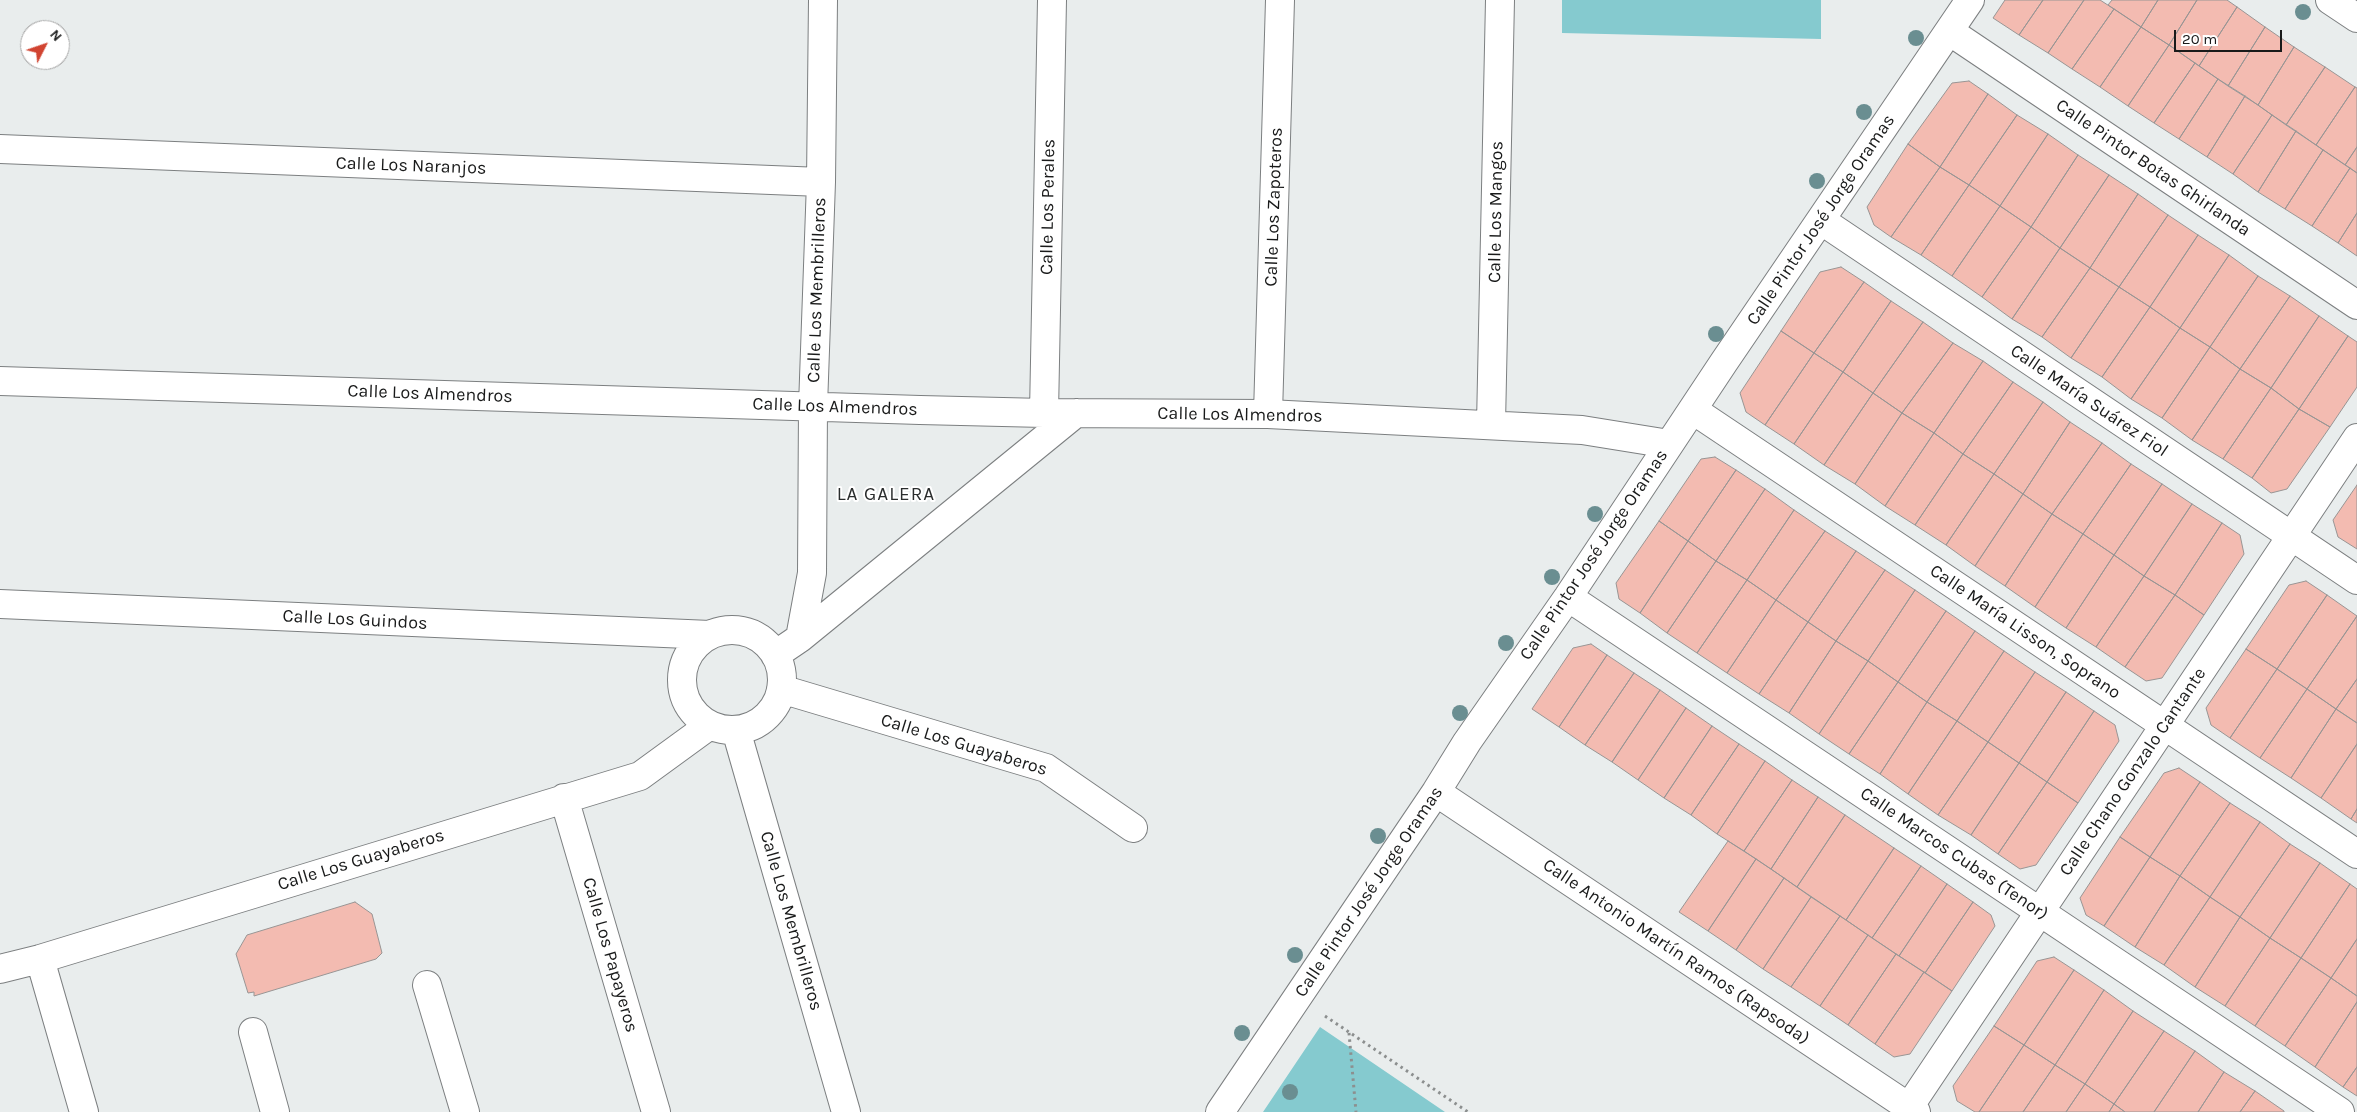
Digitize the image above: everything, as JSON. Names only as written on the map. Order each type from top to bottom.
[{"type":"street","name":"Calle Los Membrilleros","points":[[800,638],[812,573],[823,0]]},
{"type":"street","name":"Calle Los Perales","points":[[1044,413],[1052,0]]},
{"type":"street","name":"Calle Los Zapoteros","points":[[1268,414],[1280,0]]},
{"type":"street","name":"Calle Los Mangos","points":[[1491,424],[1500,0]]},
{"type":"street","name":"Calle Pintor José Jorge Oramas","points":[[1220,1112],[1436,792],[1467,742],[1568,597],[1669,444],[1822,221],[1970,0]]},
{"type":"street","points":[[2330,0],[2357,18]]},
{"type":"street","name":"Calle Pintor Botas Ghirlanda","points":[[1949,31],[2357,305]]},
{"type":"street","name":"Calle Los Naranjos","points":[[0,150],[821,182]]},
{"type":"street","name":"Calle María Suárez Fiol","points":[[1822,221],[2357,580]]},
{"type":"street","name":"Calle Los Almendros","points":[[0,381],[1076,414],[1268,414],[1582,430],[1669,444]]},
{"type":"street","name":"Calle María Lisson, Soprano","points":[[1693,410],[2357,854]]},
{"type":"street","points":[[775,655],[800,638],[1076,414]]},
{"type":"street","name":"Calle Chano Gonzalo Cantante","points":[[1913,1109],[2040,912],[2357,438]]},
{"type":"street","name":"Calle Marcos Cubas (Tenor)","points":[[1568,597],[2340,1112]]},
{"type":"street","name":"Calle Los Guindos","points":[[0,604],[710,635]]},
{"type":"street","points":[[724,630],[739,630],[753,635],[765,643],[775,655],[780,666],[781,689],[776,705],[766,718],[751,727],[723,728],[697,716],[687,703],[683,688],[682,672],[696,644],[710,635],[724,630]]},
{"type":"street","name":"Calle Los Guayaberos","points":[[781,689],[1046,768],[1133,828]]},
{"type":"street","name":"Calle Los Membrilleros","points":[[723,728],[846,1112]]},
{"type":"street","name":"Calle Los Guayaberos","points":[[0,969],[40,959],[640,776],[723,728]]},
{"type":"street","name":"Calle Antonio Martín Ramos (Rapsoda)","points":[[1436,792],[1913,1109]]},
{"type":"street","name":"Calle Los Papayeros","points":[[564,798],[656,1112]]},
{"type":"street","points":[[40,959],[84,1112]]},
{"type":"street","points":[[427,985],[465,1112]]},
{"type":"street","points":[[253,1032],[275,1112]]},
{"type":"path","points":[[1298,998],[1468,1112]]},
{"type":"path","points":[[1349,1032],[1356,1112]]},
{"type":"shaded area","points":[[1562,0],[1821,0],[1821,39],[1562,33]]},
{"type":"shaded area","points":[[1320,1027],[1445,1112],[1263,1112]]},
{"type":"building","points":[[2005,0],[2043,0],[2019,35],[1993,18]]},
{"type":"building","points":[[2043,0],[2084,0],[2048,53],[2019,35]]},
{"type":"building","points":[[2084,0],[2100,0],[2114,9],[2072,69],[2048,53]]},
{"type":"building","points":[[2112,0],[2158,0],[2141,27],[2108,5]]},
{"type":"building","points":[[2158,0],[2197,0],[2169,45],[2141,27]]},
{"type":"building","points":[[2197,0],[2227,0],[2237,7],[2199,66],[2169,45]]},
{"type":"building","points":[[2237,7],[2265,27],[2228,86],[2199,66]]},
{"type":"building","points":[[2114,9],[2141,27],[2100,87],[2072,69]]},
{"type":"building","points":[[2141,27],[2169,45],[2128,106],[2100,87]]},
{"type":"building","points":[[2265,27],[2294,47],[2258,105],[2228,86]]},
{"type":"building","points":[[2169,45],[2195,63],[2154,123],[2128,106]]},
{"type":"building","points":[[2294,47],[2325,67],[2286,125],[2258,105]]},
{"type":"building","points":[[2195,63],[2218,79],[2179,139],[2154,123]]},
{"type":"building","points":[[2325,67],[2355,87],[2316,145],[2286,125]]},
{"type":"building","points":[[2218,79],[2245,96],[2207,157],[2179,139]]},
{"type":"building","points":[[1969,81],[1988,94],[1940,167],[1908,144],[1952,83]]},
{"type":"building","points":[[2355,87],[2357,88],[2357,147],[2345,165],[2316,145]]},
{"type":"building","points":[[1988,94],[2017,115],[1969,185],[1940,167]]},
{"type":"building","points":[[2245,96],[2272,115],[2233,174],[2207,157]]},
{"type":"building","points":[[2017,115],[2048,134],[2000,206],[1969,185]]},
{"type":"building","points":[[2272,115],[2296,131],[2258,192],[2233,174]]},
{"type":"building","points":[[2296,131],[2323,150],[2285,209],[2258,192]]},
{"type":"building","points":[[2048,134],[2078,155],[2031,227],[2000,206]]},
{"type":"building","points":[[1908,144],[1940,167],[1891,237],[1874,225],[1867,207]]},
{"type":"building","points":[[2357,147],[2357,173],[2345,165]]},
{"type":"building","points":[[2323,150],[2350,168],[2312,226],[2285,209]]},
{"type":"building","points":[[2078,155],[2109,175],[2060,248],[2031,227]]},
{"type":"building","points":[[1940,167],[1969,185],[1921,255],[1891,237]]},
{"type":"building","points":[[2350,168],[2357,173],[2357,213],[2338,243],[2312,226]]},
{"type":"building","points":[[2109,175],[2138,194],[2090,268],[2060,248]]},
{"type":"building","points":[[1969,185],[2000,206],[1952,276],[1921,255]]},
{"type":"building","points":[[2138,194],[2168,215],[2119,287],[2090,268]]},
{"type":"building","points":[[2000,206],[2031,227],[1982,297],[1952,276]]},
{"type":"building","points":[[2357,213],[2357,256],[2338,243]]},
{"type":"building","points":[[2168,215],[2198,235],[2150,307],[2119,287]]},
{"type":"building","points":[[2031,227],[2060,248],[2012,319],[1982,297]]},
{"type":"building","points":[[2198,235],[2229,255],[2180,328],[2150,307]]},
{"type":"building","points":[[2060,248],[2090,268],[2042,337],[2012,319]]},
{"type":"building","points":[[2229,255],[2258,276],[2210,347],[2180,328]]},
{"type":"building","points":[[1841,267],[1864,282],[1814,353],[1781,331],[1820,272]]},
{"type":"building","points":[[2090,268],[2119,287],[2071,358],[2042,337]]},
{"type":"building","points":[[2258,276],[2290,296],[2240,369],[2210,347]]},
{"type":"building","points":[[1864,282],[1891,301],[1843,372],[1814,353]]},
{"type":"building","points":[[2119,287],[2150,307],[2102,377],[2071,358]]},
{"type":"building","points":[[2290,296],[2319,316],[2271,388],[2240,369]]},
{"type":"building","points":[[1891,301],[1923,322],[1873,393],[1843,372]]},
{"type":"building","points":[[2150,307],[2180,328],[2131,399],[2102,377]]},
{"type":"building","points":[[2319,316],[2348,336],[2299,409],[2271,388]]},
{"type":"building","points":[[1923,322],[1953,343],[1902,413],[1873,393]]},
{"type":"building","points":[[2180,328],[2210,347],[2162,418],[2131,399]]},
{"type":"building","points":[[1781,331],[1814,353],[1765,425],[1746,412],[1740,393]]},
{"type":"building","points":[[2348,336],[2357,342],[2357,387],[2330,427],[2299,409]]},
{"type":"building","points":[[1953,343],[1983,361],[1934,433],[1902,413]]},
{"type":"building","points":[[2210,347],[2240,369],[2192,440],[2162,418]]},
{"type":"building","points":[[1814,353],[1843,372],[1794,444],[1765,425]]},
{"type":"building","points":[[1983,361],[2013,382],[1963,454],[1934,433]]},
{"type":"building","points":[[2240,369],[2271,388],[2223,459],[2192,440]]},
{"type":"building","points":[[1843,372],[1873,393],[1824,465],[1794,444]]},
{"type":"building","points":[[2013,382],[2043,402],[1994,474],[1963,454]]},
{"type":"building","points":[[2271,388],[2299,409],[2252,478],[2223,459]]},
{"type":"building","points":[[1873,393],[1902,413],[1855,484],[1824,465]]},
{"type":"building","points":[[2043,402],[2070,422],[2023,494],[1994,474]]},
{"type":"building","points":[[2299,409],[2330,427],[2287,489],[2271,493],[2252,478]]},
{"type":"building","points":[[1902,413],[1934,433],[1885,506],[1855,484]]},
{"type":"building","points":[[2070,422],[2102,443],[2052,514],[2023,494]]},
{"type":"building","points":[[1934,433],[1963,454],[1915,525],[1885,506]]},
{"type":"building","points":[[2102,443],[2131,464],[2083,534],[2052,514]]},
{"type":"building","points":[[1963,454],[1994,474],[1946,545],[1915,525]]},
{"type":"building","points":[[1715,457],[1736,470],[1688,541],[1659,521],[1701,459]]},
{"type":"building","points":[[2131,464],[2162,484],[2114,555],[2083,534]]},
{"type":"building","points":[[1736,470],[1765,489],[1716,561],[1688,541]]},
{"type":"building","points":[[1994,474],[2023,494],[1975,566],[1946,545]]},
{"type":"building","points":[[2162,484],[2192,504],[2144,576],[2114,555]]},
{"type":"building","points":[[2357,485],[2357,549],[2338,537],[2333,520]]},
{"type":"building","points":[[1765,489],[1794,510],[1747,580],[1716,561]]},
{"type":"building","points":[[2023,494],[2052,514],[2005,586],[1975,566]]},
{"type":"building","points":[[2192,504],[2222,523],[2175,595],[2144,576]]},
{"type":"building","points":[[1794,510],[1825,531],[1776,600],[1747,580]]},
{"type":"building","points":[[2052,514],[2083,534],[2035,607],[2005,586]]},
{"type":"building","points":[[1659,521],[1688,541],[1640,613],[1619,599],[1616,583]]},
{"type":"building","points":[[2222,523],[2240,535],[2244,554],[2204,615],[2175,595]]},
{"type":"building","points":[[1825,531],[1856,551],[1808,622],[1776,600]]},
{"type":"building","points":[[2083,534],[2114,555],[2066,628],[2035,607]]},
{"type":"building","points":[[1688,541],[1716,561],[1667,633],[1640,613]]},
{"type":"building","points":[[1856,551],[1885,570],[1836,641],[1808,622]]},
{"type":"building","points":[[2114,555],[2144,576],[2096,647],[2066,628]]},
{"type":"building","points":[[1716,561],[1747,580],[1697,653],[1667,633]]},
{"type":"building","points":[[1885,570],[1915,590],[1868,661],[1836,641]]},
{"type":"building","points":[[2144,576],[2175,595],[2125,667],[2096,647]]},
{"type":"building","points":[[1747,580],[1776,600],[1727,673],[1697,653]]},
{"type":"building","points":[[2306,581],[2327,595],[2277,669],[2246,649],[2289,585]]},
{"type":"building","points":[[1915,590],[1946,611],[1898,682],[1868,661]]},
{"type":"building","points":[[2175,595],[2204,615],[2162,678],[2146,681],[2125,667]]},
{"type":"building","points":[[2327,595],[2357,616],[2307,689],[2277,669]]},
{"type":"building","points":[[1776,600],[1808,622],[1759,694],[1727,673]]},
{"type":"building","points":[[1946,611],[1975,631],[1927,702],[1898,682]]},
{"type":"building","points":[[2357,616],[2357,679],[2336,709],[2307,689]]},
{"type":"building","points":[[1808,622],[1836,641],[1789,713],[1759,694]]},
{"type":"building","points":[[1975,631],[2004,651],[1957,721],[1927,702]]},
{"type":"building","points":[[1836,641],[1868,661],[1819,734],[1789,713]]},
{"type":"building","points":[[1591,644],[1607,655],[1559,727],[1532,709],[1573,648]]},
{"type":"building","points":[[2246,649],[2277,669],[2230,738],[2211,725],[2206,708]]},
{"type":"building","points":[[2004,651],[2035,672],[1988,742],[1957,721]]},
{"type":"building","points":[[1607,655],[1634,673],[1585,745],[1559,727]]},
{"type":"building","points":[[1868,661],[1898,682],[1849,754],[1819,734]]},
{"type":"building","points":[[2277,669],[2307,689],[2260,758],[2230,738]]},
{"type":"building","points":[[2035,672],[2066,692],[2019,763],[1988,742]]},
{"type":"building","points":[[1634,673],[1660,690],[1612,762],[1585,745]]},
{"type":"building","points":[[2357,679],[2357,723],[2336,709]]},
{"type":"building","points":[[1898,682],[1927,702],[1880,774],[1849,754]]},
{"type":"building","points":[[2307,689],[2336,709],[2291,778],[2260,758]]},
{"type":"building","points":[[1660,690],[1686,708],[1638,780],[1612,762]]},
{"type":"building","points":[[2066,692],[2094,711],[2047,782],[2019,763]]},
{"type":"building","points":[[1927,702],[1957,721],[1908,794],[1880,774]]},
{"type":"building","points":[[1686,708],[1712,726],[1664,798],[1638,780]]},
{"type":"building","points":[[2336,709],[2357,723],[2357,744],[2321,798],[2291,778]]},
{"type":"building","points":[[2094,711],[2115,725],[2119,741],[2078,803],[2047,782]]},
{"type":"building","points":[[1957,721],[1988,742],[1938,815],[1908,794]]},
{"type":"building","points":[[1712,726],[1739,744],[1691,815],[1664,798]]},
{"type":"building","points":[[1988,742],[2019,763],[1971,835],[1938,815]]},
{"type":"building","points":[[1739,744],[1765,761],[1717,834],[1691,815]]},
{"type":"building","points":[[2357,744],[2357,809],[2351,819],[2321,798]]},
{"type":"building","points":[[1765,761],[1792,780],[1744,851],[1717,834]]},
{"type":"building","points":[[2019,763],[2047,782],[1998,854],[1971,835]]},
{"type":"building","points":[[2179,768],[2200,782],[2150,857],[2120,837],[2164,773]]},
{"type":"building","points":[[1792,780],[1818,797],[1771,869],[1744,851]]},
{"type":"building","points":[[2047,782],[2078,803],[2036,865],[2020,869],[1998,854]]},
{"type":"building","points":[[2200,782],[2230,803],[2180,876],[2150,857]]},
{"type":"building","points":[[1818,797],[1845,815],[1797,887],[1771,869]]},
{"type":"building","points":[[2230,803],[2260,822],[2210,897],[2180,876]]},
{"type":"building","points":[[2357,809],[2357,823],[2351,819]]},
{"type":"building","points":[[1845,815],[1894,848],[1846,920],[1797,887]]},
{"type":"building","points":[[2260,822],[2290,844],[2240,917],[2210,897]]},
{"type":"building","points":[[2120,837],[2150,857],[2104,926],[2086,915],[2080,898]]},
{"type":"building","points":[[1728,841],[1756,859],[1708,931],[1679,912]]},
{"type":"building","points":[[2290,844],[2320,863],[2270,938],[2240,917]]},
{"type":"building","points":[[1894,848],[1921,866],[1872,938],[1846,920]]},
{"type":"building","points":[[2150,857],[2180,876],[2135,947],[2104,926]]},
{"type":"building","points":[[1756,859],[1784,878],[1736,950],[1708,931]]},
{"type":"building","points":[[2320,863],[2350,884],[2301,958],[2270,938]]},
{"type":"building","points":[[1921,866],[1947,884],[1899,956],[1872,938]]},
{"type":"building","points":[[2180,876],[2210,897],[2164,965],[2135,947]]},
{"type":"building","points":[[1784,878],[1811,897],[1763,969],[1736,950]]},
{"type":"building","points":[[1947,884],[1973,902],[1925,973],[1899,956]]},
{"type":"building","points":[[2350,884],[2357,889],[2357,939],[2331,978],[2301,958]]},
{"type":"building","points":[[1811,897],[1840,916],[1791,987],[1763,969]]},
{"type":"building","points":[[2210,897],[2240,917],[2195,987],[2164,965]]},
{"type":"building","points":[[355,902],[372,914],[382,953],[376,959],[254,996],[254,992],[248,993],[236,954],[247,935]]},
{"type":"building","points":[[1973,902],[1991,915],[1995,926],[1952,991],[1925,973]]},
{"type":"building","points":[[1840,916],[1868,935],[1820,1006],[1791,987]]},
{"type":"building","points":[[2240,917],[2270,938],[2225,1006],[2195,987]]},
{"type":"building","points":[[1868,935],[1896,954],[1848,1025],[1820,1006]]},
{"type":"building","points":[[2270,938],[2301,958],[2255,1026],[2225,1006]]},
{"type":"building","points":[[2357,939],[2357,996],[2331,978]]},
{"type":"building","points":[[1896,954],[1924,972],[1875,1044],[1848,1025]]},
{"type":"building","points":[[2054,957],[2074,970],[2024,1045],[1994,1026],[2037,961]]},
{"type":"building","points":[[2301,958],[2331,978],[2285,1046],[2255,1026]]},
{"type":"building","points":[[2074,970],[2104,990],[2055,1065],[2024,1045]]},
{"type":"building","points":[[1924,972],[1952,991],[1910,1054],[1894,1057],[1875,1044]]},
{"type":"building","points":[[2331,978],[2357,996],[2357,1002],[2315,1067],[2285,1046]]},
{"type":"building","points":[[2104,990],[2133,1011],[2085,1084],[2055,1065]]},
{"type":"building","points":[[2357,1002],[2357,1067],[2343,1087],[2315,1067]]},
{"type":"building","points":[[2133,1011],[2164,1031],[2114,1104],[2085,1084]]},
{"type":"building","points":[[1994,1026],[2024,1045],[1979,1112],[1975,1112],[1957,1101],[1953,1086]]},
{"type":"building","points":[[2164,1031],[2195,1051],[2154,1112],[2125,1112],[2114,1104]]},
{"type":"building","points":[[2024,1045],[2055,1065],[2023,1112],[1979,1112]]},
{"type":"building","points":[[2195,1051],[2224,1072],[2198,1112],[2154,1112]]},
{"type":"building","points":[[2055,1065],[2085,1084],[2066,1112],[2023,1112]]},
{"type":"building","points":[[2357,1067],[2357,1096],[2343,1087]]},
{"type":"building","points":[[2224,1072],[2255,1091],[2240,1112],[2198,1112]]},
{"type":"building","points":[[2085,1084],[2114,1104],[2109,1112],[2066,1112]]},
{"type":"building","points":[[2255,1091],[2284,1111],[2284,1112],[2240,1112]]},
{"type":"building","points":[[2114,1104],[2125,1112],[2109,1112]]},
{"type":"district","name":"LA GALERA","points":[[886,495]]}]
